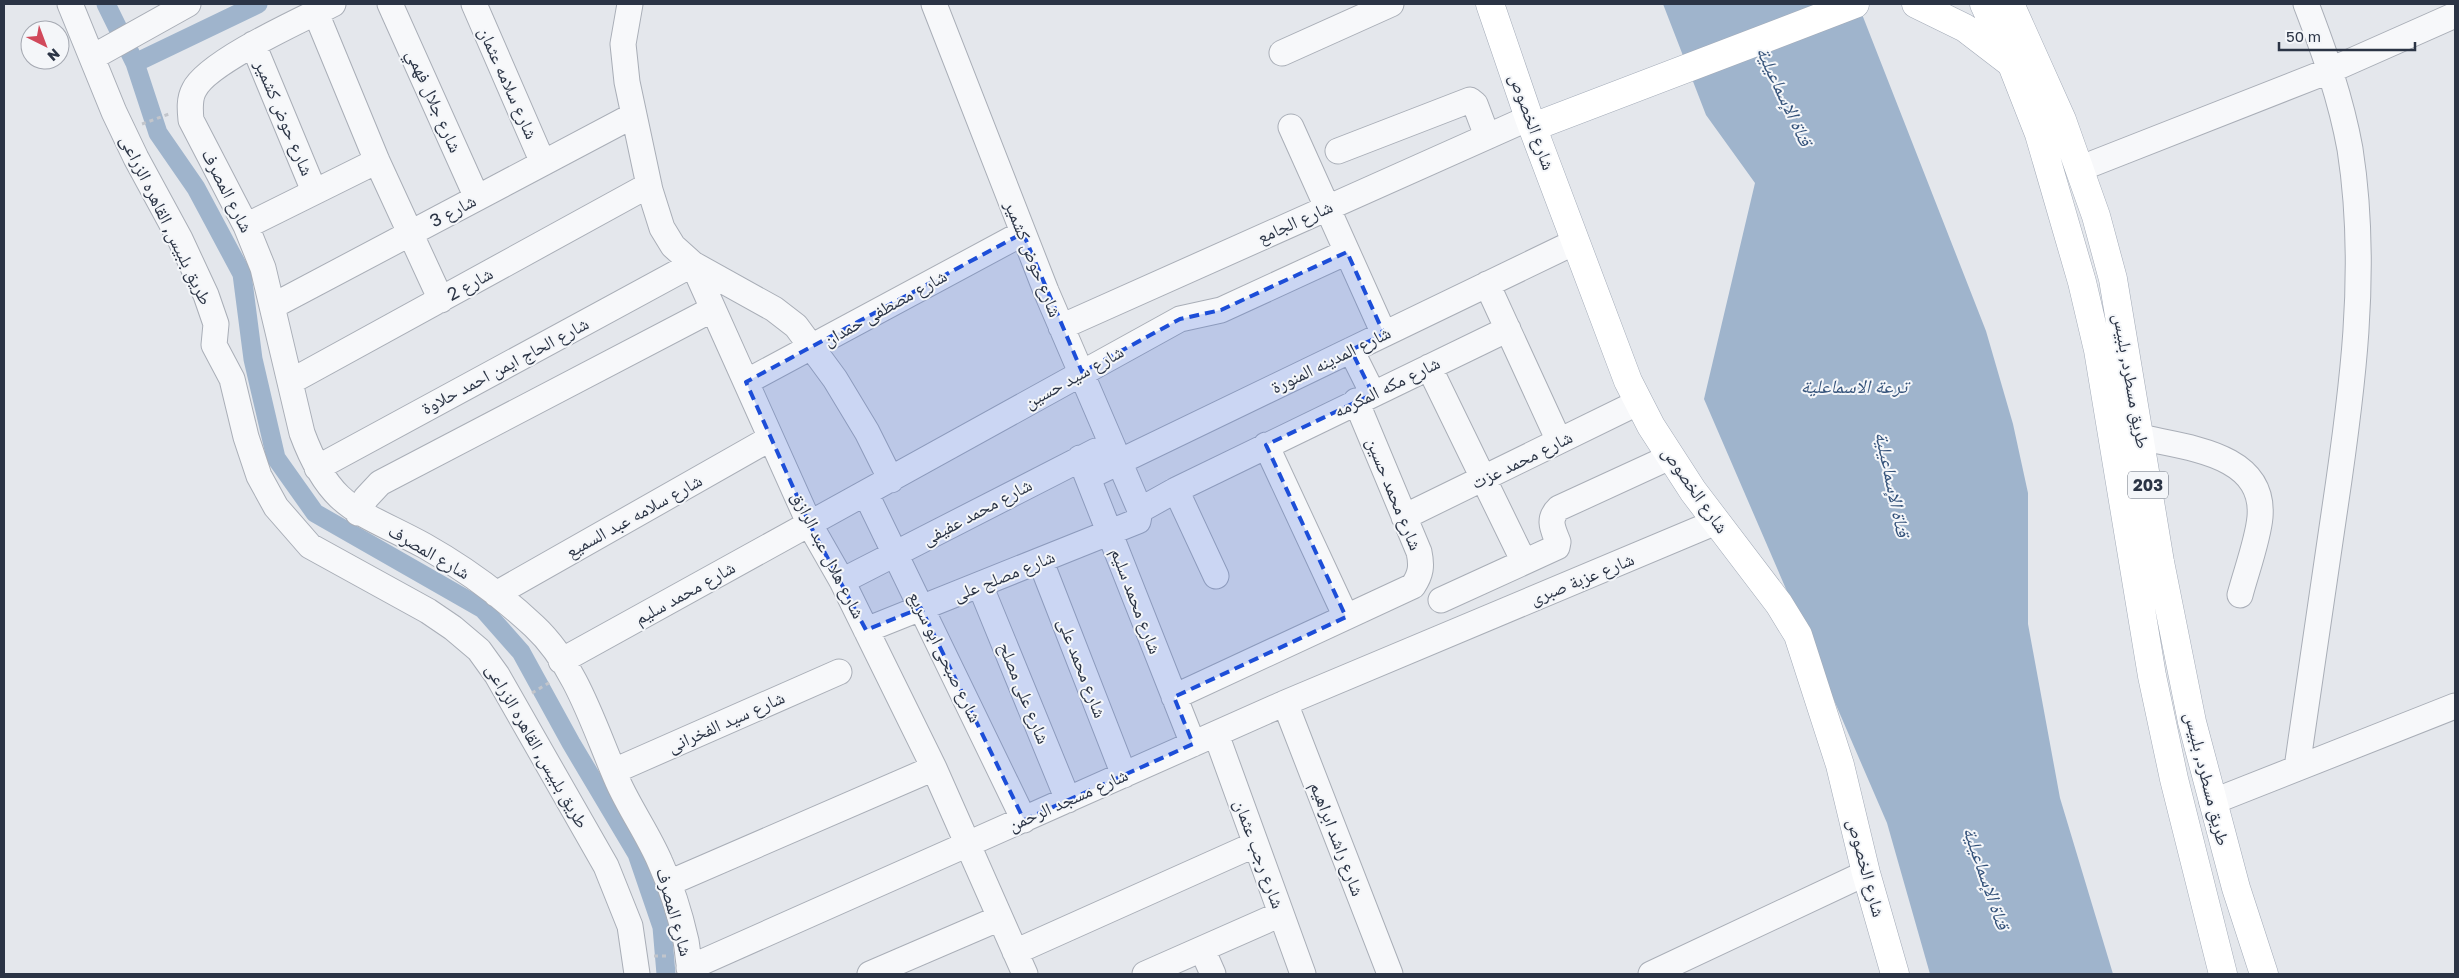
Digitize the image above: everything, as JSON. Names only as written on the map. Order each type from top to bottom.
[{"type":"main road","name":"شارع الخصوص","points":[[1490,4],[1612,342],[1639,402],[1670,457],[1716,522],[1779,604],[1798,635],[1840,766],[1866,873],[1895,974]]},
{"type":"main road","points":[[1531,122],[1575,112],[1856,4]]},
{"type":"main road","points":[[1916,4],[1965,28],[2012,65]]},
{"type":"main road","name":"طريق مسطرد, بلبيس","points":[[1984,4],[2012,65],[2051,172],[2082,282],[2098,350],[2152,676],[2174,779],[2223,974]]},
{"type":"main road","name":"طريق مسطرد, بلبيس","points":[[2010,4],[2040,69],[2079,170],[2096,216],[2113,279],[2175,642],[2212,802],[2264,974]]},
{"type":"street","name":"طريق بلبيس, القاهره الزراعى","points":[[70,4],[102,52],[123,131],[187,253],[206,295],[216,324],[214,345],[232,378],[246,437],[259,476],[276,507],[310,546],[428,611],[453,628],[479,650],[497,675],[606,866],[630,926],[638,974]]},
{"type":"street","points":[[102,52],[148,18],[188,4]]},
{"type":"street","name":"شارع جلال فهمي","points":[[390,4],[477,198]]},
{"type":"street","name":"شارع سلامه عثمان","points":[[474,4],[543,163]]},
{"type":"street","points":[[630,4],[623,44],[627,82],[649,185],[662,228],[673,246],[693,264],[774,309],[796,326],[813,347],[856,413],[891,480]]},
{"type":"street","name":"شارع حوض كشمير","points":[[934,4],[1061,328],[1082,372],[1140,514]]},
{"type":"street","points":[[1282,52],[1391,4]]},
{"type":"street","points":[[2297,768],[2349,411],[2356,308],[2358,230],[2350,149],[2331,70],[2306,4]]},
{"type":"street","points":[[182,117],[190,107],[194,90],[207,74],[253,44],[324,8],[377,161],[441,300]]},
{"type":"street","points":[[2079,170],[2331,70],[2455,16]]},
{"type":"street","name":"شارع حوض كشمير","points":[[253,44],[314,191]]},
{"type":"street","points":[[1338,151],[1470,100],[1475,104],[1487,136]]},
{"type":"street","name":"شارع 3","points":[[273,306],[634,115]]},
{"type":"street","name":"شارع المصرف","points":[[182,117],[246,226],[262,268],[273,306],[302,433],[317,468],[339,498],[358,513],[424,546],[465,570],[536,628],[557,671],[594,724],[614,771],[670,883],[686,940],[690,971]]},
{"type":"street","name":"شارع الجامع","points":[[1061,328],[1487,136],[1531,122]]},
{"type":"street","points":[[1291,127],[1384,334]]},
{"type":"street","points":[[246,226],[377,161]]},
{"type":"street","name":"شارع 2","points":[[290,382],[649,185]]},
{"type":"street","name":"شارع مصطفى حمدان","points":[[746,382],[1023,233]]},
{"type":"street","name":"شارع المدينه المنورة","points":[[1116,453],[1351,350],[1575,242]]},
{"type":"street","name":"شارع سيد حسين","points":[[810,525],[1180,319],[1221,310],[1347,252]]},
{"type":"street","name":"شارع هلال عبد الرازق","points":[[693,264],[810,525],[842,581],[934,768],[1020,963]]},
{"type":"street","name":"شارع الحاج ايمن احمد حلاوة","points":[[317,468],[693,264]]},
{"type":"street","points":[[1487,284],[1559,441]]},
{"type":"street","points":[[358,513],[366,498],[380,483],[713,309]]},
{"type":"street","name":"شارع مكه المكرمه","points":[[1140,514],[1176,490],[1508,329]]},
{"type":"street","name":"شارع محمد حسين","points":[[1346,617],[1412,586],[1420,572],[1421,564],[1365,398],[1351,350]]},
{"type":"street","points":[[1429,366],[1482,479],[1524,562]]},
{"type":"street","name":"شارع محمد عزت","points":[[1404,517],[1639,402]]},
{"type":"street","points":[[2140,437],[2211,454],[2236,465],[2247,474],[2259,493],[2260,518],[2240,595]]},
{"type":"street","name":"شارع سلامه عبد السميع","points":[[496,594],[771,438]]},
{"type":"street","points":[[1174,698],[1346,617],[1266,445]]},
{"type":"street","name":"شارع محمد عفيفى","points":[[842,581],[1116,453]]},
{"type":"street","points":[[1441,600],[1558,545],[1551,522],[1552,517],[1559,508],[1670,457]]},
{"type":"street","name":"شارع محمد سليم","points":[[1084,468],[1193,744]]},
{"type":"street","points":[[1176,490],[1216,576]]},
{"type":"street","name":"شارع صبحى ابو سريع","points":[[866,494],[1024,820]]},
{"type":"street","name":"شارع مصلح على","points":[[866,630],[1110,533],[1140,514]]},
{"type":"street","name":"شارع عزبة صبرى","points":[[1447,634],[1716,522]]},
{"type":"street","name":"شارع محمد سليم","points":[[557,671],[810,525]]},
{"type":"street","name":"شارع محمد على","points":[[1040,562],[1124,775]]},
{"type":"street","name":"شارع على مصلح","points":[[980,585],[1068,800]]},
{"type":"street","name":"شارع مسجد الرحمن","points":[[690,971],[1193,744],[1447,634]]},
{"type":"street","name":"شارع سيد الفخرانى","points":[[614,771],[839,672]]},
{"type":"street","name":"شارع راشد ابراهيم","points":[[1285,704],[1390,974]]},
{"type":"street","points":[[2212,802],[2455,706]]},
{"type":"street","name":"شارع رجب عثمان","points":[[1216,734],[1303,974]]},
{"type":"street","points":[[670,883],[934,768]]},
{"type":"street","points":[[1020,963],[1256,844]]},
{"type":"street","points":[[1651,974],[1866,873]]},
{"type":"street","points":[[1145,974],[1281,914]]},
{"type":"street","points":[[870,974],[1000,918]]},
{"type":"street","points":[[1202,948],[1213,974]]},
{"type":"path","points":[[141,124],[182,117]]},
{"type":"path","points":[[531,694],[557,671]]},
{"type":"highlighted area","points":[[1023,233],[1082,372],[1180,319],[1221,310],[1347,252],[1384,334],[1351,350],[1373,394],[1266,445],[1346,617],[1174,697],[1193,744],[1024,820],[921,608],[866,630],[810,525],[746,382]]},
{"type":"water","name":"ترعة الاسماعلية","points":[[1663,4],[1858,4],[1986,331],[2013,424],[2028,493],[2028,624],[2060,798],[2113,974],[1930,974],[1887,823],[1704,399],[1755,183],[1706,115]]},
{"type":"waterway","points":[[106,4],[135,63],[158,133],[196,188],[242,274],[253,359],[276,458],[315,513],[483,609],[521,652],[571,743],[637,854],[662,927],[666,974]]},
{"type":"waterway","points":[[135,63],[258,4]]},
{"type":"water label","name":"قناة الإسماعيلية","points":[[1785,96]]},
{"type":"water label","name":"قناة الإسماعيلية","points":[[1893,484]]},
{"type":"water label","name":"قناة الإسماعيلية","points":[[1987,878]]}]
